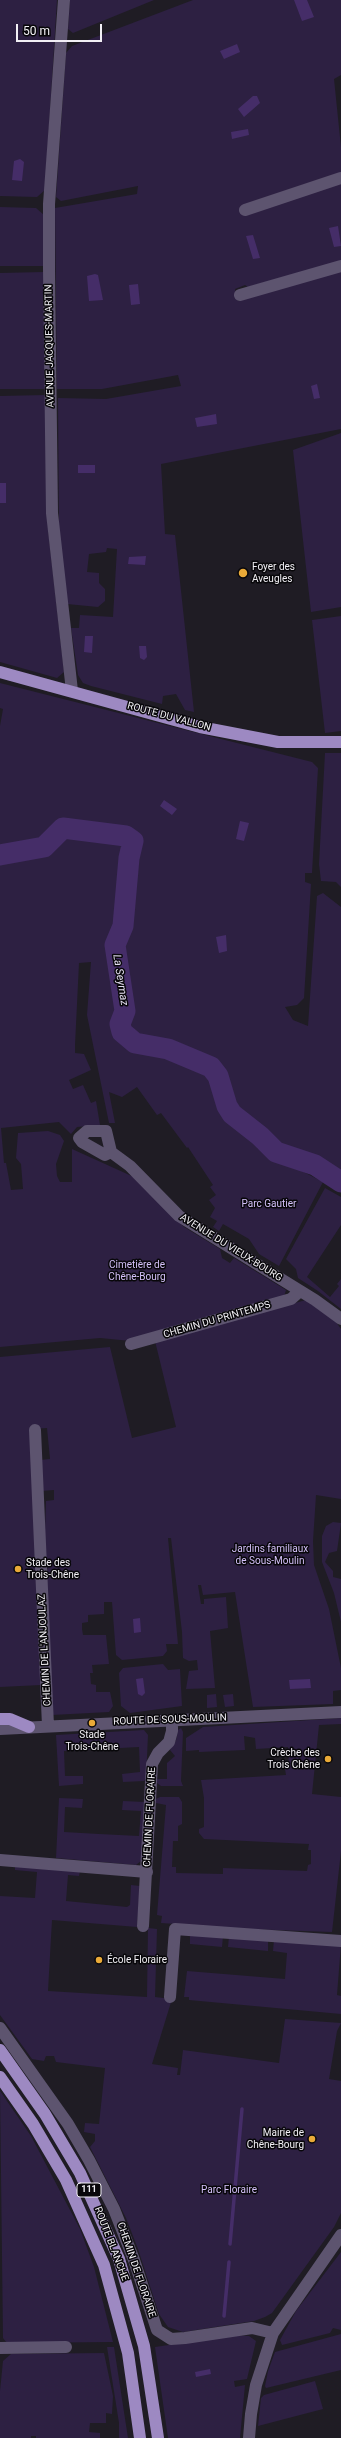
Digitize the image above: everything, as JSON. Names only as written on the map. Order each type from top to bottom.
[{"type":"main road","name":"ROUTE DU VALLON","points":[[0,672],[200,726],[262,739],[293,743],[341,742]]},
{"type":"main road","points":[[0,1719],[10,1719],[29,1727]]},
{"type":"main road","name":"ROUTE BLANCHE","points":[[0,2050],[44,2114],[80,2172],[116,2252],[139,2324],[154,2402],[158,2438]]},
{"type":"main road","name":"ROUTE BLANCHE","points":[[0,2077],[33,2124],[66,2180],[104,2265],[128,2353],[140,2438]]},
{"type":"street","name":"AVENUE JACQUES-MARTIN","points":[[64,0],[49,204],[49,277],[52,513],[72,691]]},
{"type":"street","points":[[245,210],[341,178]]},
{"type":"street","points":[[240,295],[341,266]]},
{"type":"street","name":"AVENUE DU VIEUX-BOURG","points":[[111,1152],[130,1166],[179,1216],[300,1291],[341,1319]]},
{"type":"street","name":"CHEMIN DU PRINTEMPS","points":[[131,1344],[291,1299],[300,1291]]},
{"type":"street","name":"CHEMIN DE L'ANJOULAZ","points":[[35,1430],[48,1726]]},
{"type":"street","name":"ROUTE DE SOUS-MOULIN","points":[[0,1729],[341,1712]]},
{"type":"street","name":"CHEMIN DE FLORAIRE","points":[[144,1926],[152,1764],[158,1753],[169,1742],[172,1731],[172,1720]]},
{"type":"street","name":"CHEMIN DE FLORAIRE","points":[[0,1860],[147,1872]]},
{"type":"street","points":[[170,1997],[175,1929],[341,1941]]},
{"type":"street","name":"CHEMIN DE FLORAIRE","points":[[0,2028],[77,2138],[114,2209],[134,2260],[157,2330],[171,2339],[252,2328],[273,2333]]},
{"type":"street","points":[[250,2438],[251,2414],[256,2385],[273,2333],[341,2235]]},
{"type":"street","points":[[0,2348],[66,2347]]},
{"type":"green space","points":[[0,0],[57,0],[45,190],[37,197],[0,196]]},
{"type":"green space","points":[[70,0],[154,0],[73,33],[68,29]]},
{"type":"green space","points":[[193,0],[341,0],[341,75],[334,79],[341,147],[341,261],[248,287],[245,285],[235,289],[238,301],[341,271],[341,429],[161,464],[165,534],[175,535],[194,712],[185,710],[176,694],[163,696],[162,704],[91,686],[83,683],[78,675],[71,628],[79,628],[80,615],[113,617],[117,549],[107,548],[106,552],[89,554],[87,572],[99,573],[99,583],[105,589],[105,601],[98,607],[67,604],[59,533],[58,398],[106,399],[181,386],[178,375],[102,389],[57,389],[55,208],[137,194],[138,186],[61,201],[56,197],[66,53],[72,46]]},
{"type":"green space","points":[[0,207],[36,208],[44,215],[45,266],[0,266]]},
{"type":"green space","points":[[44,272],[46,389],[0,389],[0,273]]},
{"type":"green space","points":[[46,395],[48,529],[64,672],[57,678],[0,662],[0,396]]},
{"type":"green space","points":[[341,433],[341,607],[311,612],[293,450]]},
{"type":"green space","points":[[341,616],[341,731],[325,733],[312,620]]},
{"type":"green space","points":[[0,683],[312,762],[318,768],[312,873],[305,873],[305,882],[311,884],[304,998],[297,1005],[285,1007],[293,1020],[308,1026],[317,896],[323,893],[341,907],[341,1176],[285,1149],[266,1129],[257,1148],[323,1182],[279,1266],[259,1254],[249,1239],[223,1224],[219,1231],[213,1227],[217,1221],[210,1217],[215,1208],[209,1200],[216,1195],[210,1187],[213,1185],[188,1147],[187,1148],[161,1113],[157,1115],[137,1087],[122,1097],[109,1092],[115,1123],[109,1123],[87,1015],[91,962],[79,963],[75,1053],[84,1054],[91,1070],[69,1080],[73,1089],[83,1085],[91,1103],[96,1101],[100,1125],[77,1127],[71,1134],[59,1122],[1,1128],[4,1163],[6,1163],[11,1190],[23,1189],[21,1164],[16,1158],[18,1133],[48,1131],[60,1135],[64,1141],[56,1164],[57,1176],[60,1182],[72,1182],[72,1149],[136,1178],[184,1227],[220,1249],[222,1258],[230,1263],[234,1258],[286,1290],[284,1296],[131,1341],[100,1338],[0,1347],[0,726],[3,709],[0,708]]},
{"type":"green space","points":[[325,753],[341,753],[341,887],[336,882],[321,881],[319,864]]},
{"type":"green space","points":[[325,1188],[341,1197],[341,1225],[307,1277],[330,1297],[339,1286],[337,1284],[341,1279],[341,1309],[298,1278],[296,1269],[286,1259]]},
{"type":"green space","name":"Jardins familiaux de Sous-Moulin","points":[[306,1300],[336,1322],[341,1329],[341,1499],[316,1495],[313,1541],[314,1565],[329,1609],[341,1668],[341,1690],[333,1691],[333,1704],[253,1707],[235,1592],[203,1595],[201,1585],[198,1585],[201,1604],[204,1604],[204,1599],[226,1597],[228,1628],[210,1631],[215,1688],[186,1689],[189,1671],[198,1670],[197,1660],[189,1661],[183,1658],[182,1632],[171,1538],[168,1538],[178,1644],[166,1644],[167,1651],[163,1656],[122,1660],[116,1655],[112,1602],[104,1602],[104,1614],[88,1615],[88,1622],[82,1623],[82,1629],[83,1635],[106,1635],[109,1664],[92,1665],[93,1673],[90,1673],[91,1684],[96,1685],[96,1692],[110,1692],[113,1706],[109,1712],[52,1715],[45,1576],[48,1568],[44,1558],[46,1501],[54,1500],[54,1490],[41,1491],[40,1460],[50,1459],[47,1428],[32,1429],[41,1685],[0,1687],[0,1357],[110,1347],[132,1438],[176,1427],[155,1341]]},
{"type":"green space","points":[[333,1522],[341,1523],[337,1551],[329,1553],[325,1562],[333,1571],[333,1577],[341,1579],[341,1622],[334,1593],[322,1562],[322,1536],[326,1526]]},
{"type":"green space","points":[[163,1664],[168,1670],[180,1669],[182,1706],[130,1713],[121,1706],[119,1673],[123,1668]]},
{"type":"green space","points":[[216,1694],[217,1707],[207,1708],[207,1695]]},
{"type":"green space","points":[[233,1694],[234,1706],[225,1707],[223,1695]]},
{"type":"green space","points":[[341,1718],[341,1724],[319,1725],[312,1794],[341,1797],[341,1851],[332,1932],[190,1927],[190,1925],[161,1923],[162,1916],[157,1915],[166,1805],[156,1803],[156,1799],[160,1797],[179,1797],[182,1802],[182,1824],[178,1826],[178,1841],[173,1841],[172,1867],[176,1867],[176,1873],[223,1874],[223,1868],[307,1871],[308,1865],[311,1864],[311,1850],[308,1850],[309,1844],[204,1839],[199,1833],[199,1829],[204,1827],[204,1798],[201,1780],[286,1775],[285,1769],[289,1768],[288,1747],[256,1749],[255,1738],[244,1736],[245,1750],[199,1752],[199,1750],[186,1751],[186,1738],[203,1727]]},
{"type":"green space","points":[[181,1728],[183,1732],[181,1781],[183,1786],[161,1786],[157,1783],[157,1779],[167,1779],[167,1763],[175,1756],[170,1750],[176,1740],[178,1730]]},
{"type":"green space","points":[[144,1730],[148,1735],[146,1779],[144,1781],[123,1782],[122,1774],[140,1772],[139,1747],[64,1751],[65,1776],[83,1776],[83,1784],[59,1786],[56,1735]]},
{"type":"green space","points":[[59,1798],[83,1799],[82,1808],[65,1807],[64,1832],[139,1836],[141,1811],[122,1810],[123,1801],[144,1802],[142,1860],[136,1865],[56,1858]]},
{"type":"green space","name":"Parc Floraire","points":[[15,1865],[80,1871],[79,1876],[68,1875],[66,1901],[127,1907],[130,1905],[131,1885],[140,1886],[137,1927],[52,1920],[48,1991],[147,1997],[148,1928],[157,1929],[155,1997],[172,1999],[152,2064],[178,2068],[177,2075],[180,2075],[183,2050],[279,2063],[285,2019],[341,2023],[337,2031],[329,2079],[341,2081],[341,2213],[334,2227],[272,2313],[265,2317],[254,2321],[183,2332],[168,2327],[159,2314],[138,2249],[126,2218],[90,2147],[95,2141],[95,2134],[84,2132],[85,2123],[99,2124],[105,2068],[56,2062],[54,2056],[46,2056],[44,2061],[32,2059],[0,2015],[0,1896],[35,1898],[37,1872],[15,1870]]},
{"type":"green space","points":[[190,1934],[223,1936],[222,1947],[190,1944]]},
{"type":"green space","points":[[229,1936],[268,1939],[268,1951],[228,1947]]},
{"type":"green space","points":[[274,1940],[341,1944],[337,1995],[341,1996],[341,2014],[189,2000],[189,1997],[184,1997],[187,1971],[285,1979],[287,1953],[273,1951]]},
{"type":"green space","points":[[0,2091],[31,2136],[80,2229],[94,2267],[113,2342],[7,2343],[3,2338]]},
{"type":"green space","points":[[341,2252],[341,2330],[333,2328],[330,2333],[282,2345],[280,2340],[296,2311]]},
{"type":"green space","points":[[341,2334],[341,2370],[266,2388],[265,2386],[268,2371],[275,2352]]},
{"type":"green space","points":[[237,2335],[249,2336],[256,2341],[247,2379],[234,2381],[235,2387],[245,2385],[240,2438],[168,2438],[155,2347]]},
{"type":"green space","points":[[107,2347],[114,2347],[128,2438],[119,2438],[119,2423]]},
{"type":"green space","points":[[104,2353],[113,2396],[112,2414],[106,2413],[106,2423],[90,2423],[89,2432],[100,2433],[100,2438],[36,2438],[36,2436],[31,2436],[31,2438],[0,2438],[0,2391],[3,2361],[11,2354]]},
{"type":"green space","points":[[315,2381],[323,2409],[258,2426],[261,2398],[264,2395]]},
{"type":"shaded area","points":[[294,0],[307,0],[314,17],[302,21]]},
{"type":"shaded area","points":[[237,44],[240,52],[224,59],[220,51]]},
{"type":"shaded area","points":[[253,96],[257,96],[260,103],[244,117],[238,109]]},
{"type":"shaded area","points":[[248,129],[249,135],[232,139],[231,132]]},
{"type":"shaded area","points":[[20,159],[24,162],[22,181],[12,180],[14,161]]},
{"type":"shaded area","points":[[338,226],[341,246],[334,247],[329,228]]},
{"type":"shaded area","points":[[253,235],[260,258],[253,259],[246,236]]},
{"type":"shaded area","points":[[95,274],[98,275],[103,300],[89,301],[87,276]]},
{"type":"shaded area","points":[[138,284],[140,304],[131,305],[129,285]]},
{"type":"shaded area","points":[[317,384],[320,398],[314,399],[311,386]]},
{"type":"shaded area","points":[[216,414],[217,424],[197,427],[195,418]]},
{"type":"shaded area","points":[[78,465],[95,465],[95,473],[78,473]]},
{"type":"shaded area","points":[[0,483],[6,483],[6,503],[0,503]]},
{"type":"shaded area","points":[[146,556],[145,565],[128,564],[129,557]]},
{"type":"shaded area","points":[[85,636],[93,636],[92,653],[84,652]]},
{"type":"shaded area","points":[[139,646],[146,646],[147,657],[144,660],[140,658]]},
{"type":"shaded area","points":[[164,800],[177,809],[172,815],[160,806]]},
{"type":"shaded area","points":[[240,821],[249,823],[244,841],[236,839]]},
{"type":"shaded area","points":[[226,935],[227,951],[219,953],[216,937]]},
{"type":"shaded area","points":[[140,1618],[141,1632],[134,1633],[133,1619]]},
{"type":"shaded area","points":[[143,1678],[145,1693],[142,1696],[138,1694],[136,1679]]},
{"type":"shaded area","points":[[310,1679],[311,1688],[290,1689],[289,1680]]},
{"type":"shaded area","points":[[210,2369],[211,2374],[196,2377],[195,2372]]},
{"type":"waterway","name":"La Seymaz","points":[[0,855],[44,847],[63,828],[126,836],[133,841],[129,858],[123,926],[115,945],[125,1011],[120,1024],[122,1032],[135,1043],[168,1049],[211,1067],[218,1076],[227,1106],[232,1114],[260,1136],[276,1152],[315,1165],[341,1182]]},
{"type":"waterway","points":[[230,2244],[242,2109]]},
{"type":"waterway","points":[[224,2316],[229,2262]]},
{"type":"place","name":"Foyer des Aveugles","points":[[243,573]]},
{"type":"place","name":"Stade des Trois-Chêne","points":[[18,1569]]},
{"type":"place","name":"Stade Trois-Chêne","points":[[92,1723]]},
{"type":"place","name":"Crèche des Trois Chêne","points":[[328,1759]]},
{"type":"place","name":"École Floraire","points":[[99,1960]]},
{"type":"place","name":"Mairie de Chêne-Bourg","points":[[312,2139]]},
{"type":"park label","name":"Parc Gautier","points":[[269,1204]]},
{"type":"park label","name":"Cimetière de Chêne-Bourg","points":[[137,1270]]}]
